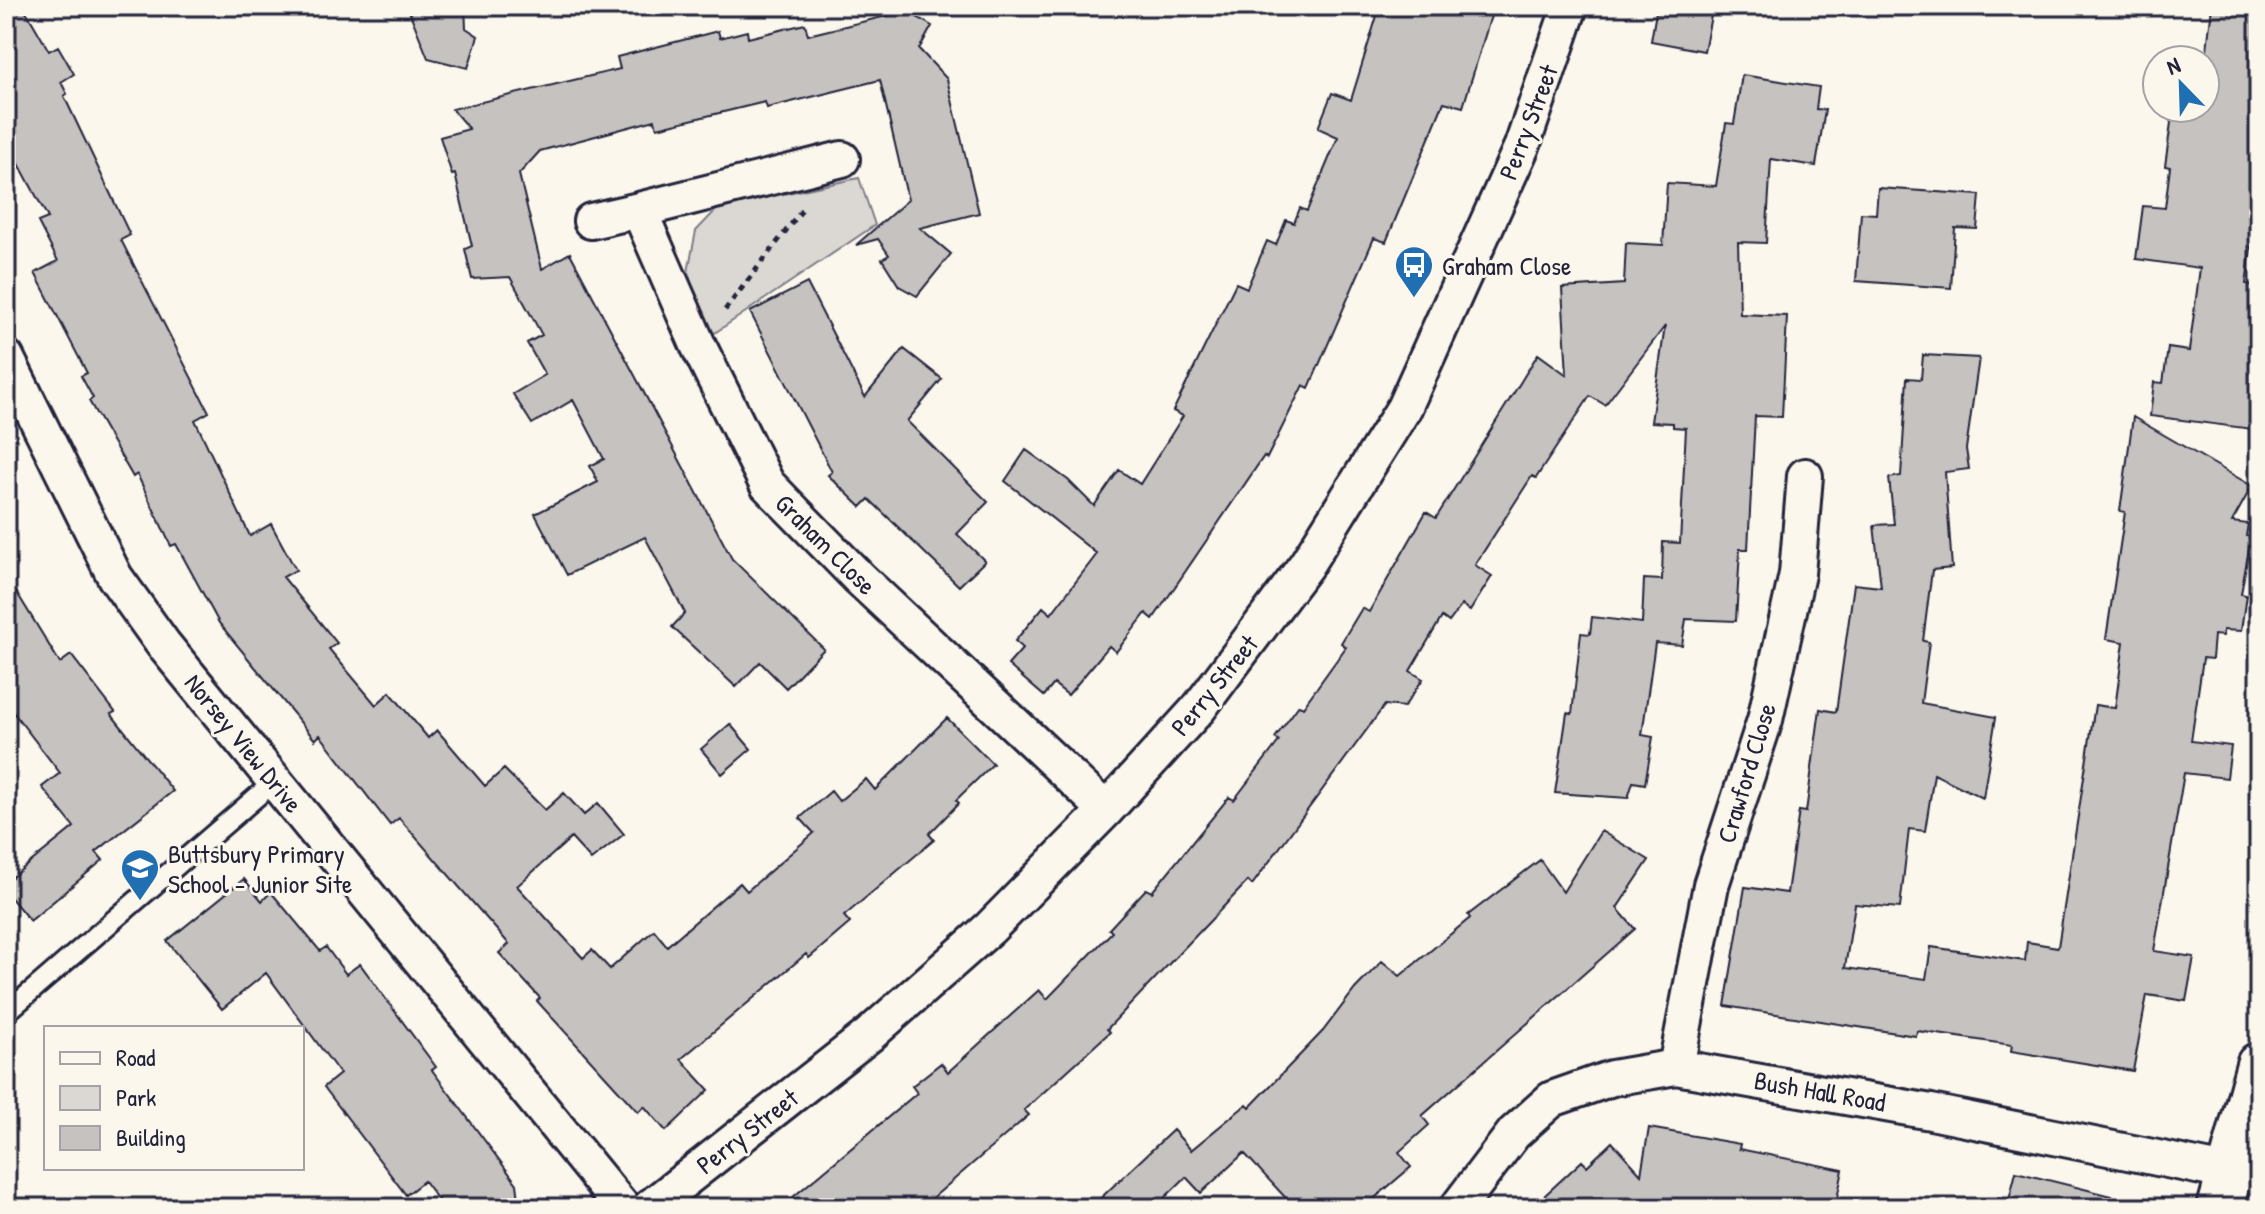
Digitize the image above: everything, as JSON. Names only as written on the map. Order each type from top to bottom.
[{"type":"main road","points":[[2226,1191],[2259,1065]]},
{"type":"street","name":"Perry Street","points":[[649,1208],[869,1035],[990,928],[1106,810],[1199,708],[1306,565],[1404,408],[1522,146],[1570,6]]},
{"type":"street","points":[[591,221],[842,159]]},
{"type":"street","name":"Graham Close","points":[[639,210],[698,345],[767,484],[859,578],[1106,810]]},
{"type":"street","name":"Norsey View Drive","points":[[6,357],[115,577],[213,708],[623,1208]]},
{"type":"street","name":"Crawford Close","points":[[1676,1067],[1711,885],[1765,720],[1797,574],[1805,476]]},
{"type":"street","name":"Bush Hall Road","points":[[1457,1208],[1514,1133],[1552,1099],[1612,1078],[1676,1067],[1931,1112],[2226,1191]]},
{"type":"lane","points":[[6,1013],[275,781]]},
{"type":"path","points":[[698,345],[842,159]]},
{"type":"green space","points":[[859,178],[875,225],[713,334],[695,297],[688,272],[696,231],[718,208]]},
{"type":"building","points":[[6,6],[23,6],[49,51],[58,46],[74,74],[61,82],[67,94],[64,96],[130,235],[121,240],[209,412],[195,420],[250,536],[271,524],[296,570],[283,577],[337,643],[329,649],[376,705],[390,692],[428,738],[437,730],[485,786],[504,769],[545,810],[564,793],[584,815],[598,803],[624,834],[591,860],[571,838],[517,886],[583,958],[592,950],[610,969],[654,930],[667,946],[740,883],[747,891],[814,833],[800,818],[831,791],[839,801],[866,779],[875,790],[947,718],[993,764],[956,800],[959,803],[929,834],[934,840],[844,916],[850,923],[809,958],[806,954],[681,1059],[709,1090],[666,1131],[644,1106],[638,1112],[537,1001],[540,998],[499,953],[509,944],[399,818],[390,825],[320,735],[315,740],[219,623],[176,544],[171,546],[137,474],[133,477],[89,401],[93,398],[81,376],[87,373],[35,273],[58,261],[38,222],[48,218],[17,160],[6,165]]},
{"type":"building","points":[[407,6],[465,6],[466,28],[478,36],[468,68],[428,58]]},
{"type":"building","points":[[1380,6],[1494,6],[1463,107],[1444,102],[1386,242],[1374,238],[1309,388],[1303,385],[1267,458],[1264,456],[1153,619],[1146,613],[1116,652],[1109,646],[1068,695],[1054,684],[1044,696],[1008,665],[1023,648],[1015,641],[1043,607],[1051,614],[1097,554],[1005,481],[1026,450],[1068,480],[1094,506],[1119,470],[1140,484],[1183,416],[1173,411],[1236,283],[1247,288],[1267,241],[1276,245],[1286,220],[1294,223],[1300,208],[1307,211],[1338,137],[1318,128],[1332,93],[1351,100]]},
{"type":"building","points":[[1657,6],[1713,6],[1704,51],[1651,41]]},
{"type":"building","points":[[2212,6],[2259,6],[2259,191],[2246,284],[2259,286],[2259,372],[2252,429],[2150,416],[2154,382],[2163,383],[2168,348],[2189,351],[2200,268],[2136,259],[2143,206],[2165,208],[2170,167],[2165,166],[2171,124],[2221,124],[2221,44],[2208,44]]},
{"type":"building","points":[[907,11],[932,26],[919,49],[947,79],[979,213],[920,228],[951,254],[917,296],[899,286],[882,259],[889,255],[878,239],[856,245],[908,200],[880,80],[767,108],[765,102],[657,128],[655,120],[540,151],[519,174],[542,269],[570,253],[732,559],[824,649],[786,688],[760,662],[736,687],[672,627],[685,613],[645,537],[567,575],[535,514],[598,482],[590,466],[604,459],[573,400],[532,424],[513,394],[545,375],[527,343],[542,335],[510,277],[472,279],[465,249],[472,246],[455,174],[452,175],[440,137],[469,129],[452,109],[620,69],[617,57],[718,31],[720,38],[747,31],[748,38],[805,24],[808,35]]},
{"type":"building","points":[[1742,75],[1819,87],[1816,109],[1825,110],[1816,166],[1771,159],[1766,243],[1738,242],[1740,314],[1787,316],[1782,417],[1755,416],[1748,549],[1740,549],[1736,621],[1686,619],[1682,645],[1655,643],[1642,735],[1653,737],[1645,784],[1633,782],[1628,798],[1555,793],[1567,713],[1572,714],[1581,633],[1590,634],[1592,617],[1642,623],[1644,579],[1662,580],[1663,542],[1680,543],[1686,428],[1673,427],[1673,423],[1651,422],[1665,326],[1605,405],[1590,396],[1536,478],[1532,476],[1475,565],[1492,576],[1470,611],[1462,605],[1449,622],[1442,617],[1410,671],[1423,679],[1404,707],[1385,705],[1252,885],[1248,881],[1107,1029],[1110,1032],[1024,1110],[1029,1115],[921,1208],[780,1208],[917,1093],[912,1086],[941,1063],[948,1072],[1039,990],[1047,999],[1112,932],[1109,929],[1146,889],[1152,892],[1229,797],[1234,800],[1279,741],[1275,738],[1299,705],[1303,707],[1346,647],[1341,643],[1362,608],[1369,612],[1426,512],[1436,518],[1538,354],[1567,375],[1562,288],[1624,284],[1626,243],[1663,245],[1667,183],[1716,186],[1726,123],[1734,124]]},
{"type":"building","points":[[1878,188],[1980,195],[1977,229],[1955,228],[1951,288],[1856,281],[1861,213],[1876,214]]},
{"type":"building","points":[[807,283],[865,397],[904,349],[942,379],[907,421],[988,502],[957,534],[985,561],[959,586],[869,499],[861,507],[828,475],[832,472],[750,312]]},
{"type":"building","points":[[1923,355],[1979,358],[1966,449],[1969,469],[1945,472],[1952,568],[1932,570],[1923,641],[1929,642],[1921,703],[1996,717],[1983,798],[1934,774],[1925,831],[1909,829],[1900,908],[1855,904],[1845,968],[1926,979],[1931,947],[2025,961],[2027,942],[2058,947],[2095,705],[2115,708],[2124,642],[2106,639],[2125,512],[2120,511],[2133,417],[2252,486],[2232,522],[2248,524],[2246,536],[2251,537],[2241,594],[2246,595],[2241,631],[2223,630],[2223,636],[2214,635],[2212,659],[2203,658],[2191,741],[2231,746],[2227,778],[2184,773],[2154,951],[2194,957],[2186,1001],[2147,995],[2133,1071],[2011,1051],[2012,1045],[1917,1031],[1916,1036],[1725,1006],[1745,887],[1787,893],[1799,811],[1806,812],[1820,709],[1836,712],[1854,584],[1881,587],[1874,525],[1894,524],[1889,478],[1901,476],[1907,378],[1921,379]]},
{"type":"building","points":[[6,575],[60,663],[71,655],[115,712],[111,714],[173,791],[96,852],[103,860],[30,921],[6,892],[6,882],[74,827],[42,787],[60,773],[6,703]]},
{"type":"building","points":[[730,724],[751,749],[722,774],[701,749]]},
{"type":"building","points":[[1601,831],[1649,860],[1617,908],[1635,929],[1422,1116],[1429,1125],[1399,1152],[1411,1167],[1363,1208],[1295,1208],[1244,1153],[1201,1193],[1186,1177],[1154,1208],[1090,1208],[1173,1130],[1191,1150],[1247,1104],[1250,1107],[1323,1031],[1355,989],[1382,961],[1400,976],[1470,918],[1468,915],[1540,860],[1563,892]]},
{"type":"building","points":[[244,879],[262,901],[271,892],[320,951],[326,947],[346,974],[360,964],[436,1067],[432,1070],[517,1184],[520,1208],[444,1208],[424,1181],[406,1195],[324,1087],[340,1074],[266,973],[222,1009],[167,941]]},
{"type":"building","points":[[1649,1128],[1740,1144],[1739,1149],[1843,1170],[1835,1208],[1531,1208],[1582,1161],[1587,1166],[1612,1142],[1641,1174]]},
{"type":"building","points":[[2016,1172],[2112,1196],[2111,1208],[2007,1208]]},
{"type":"place","name":"Graham Close","points":[[1414,299]]},
{"type":"place","name":"Buttsbury Primary School - Junior Site","points":[[140,902]]}]
